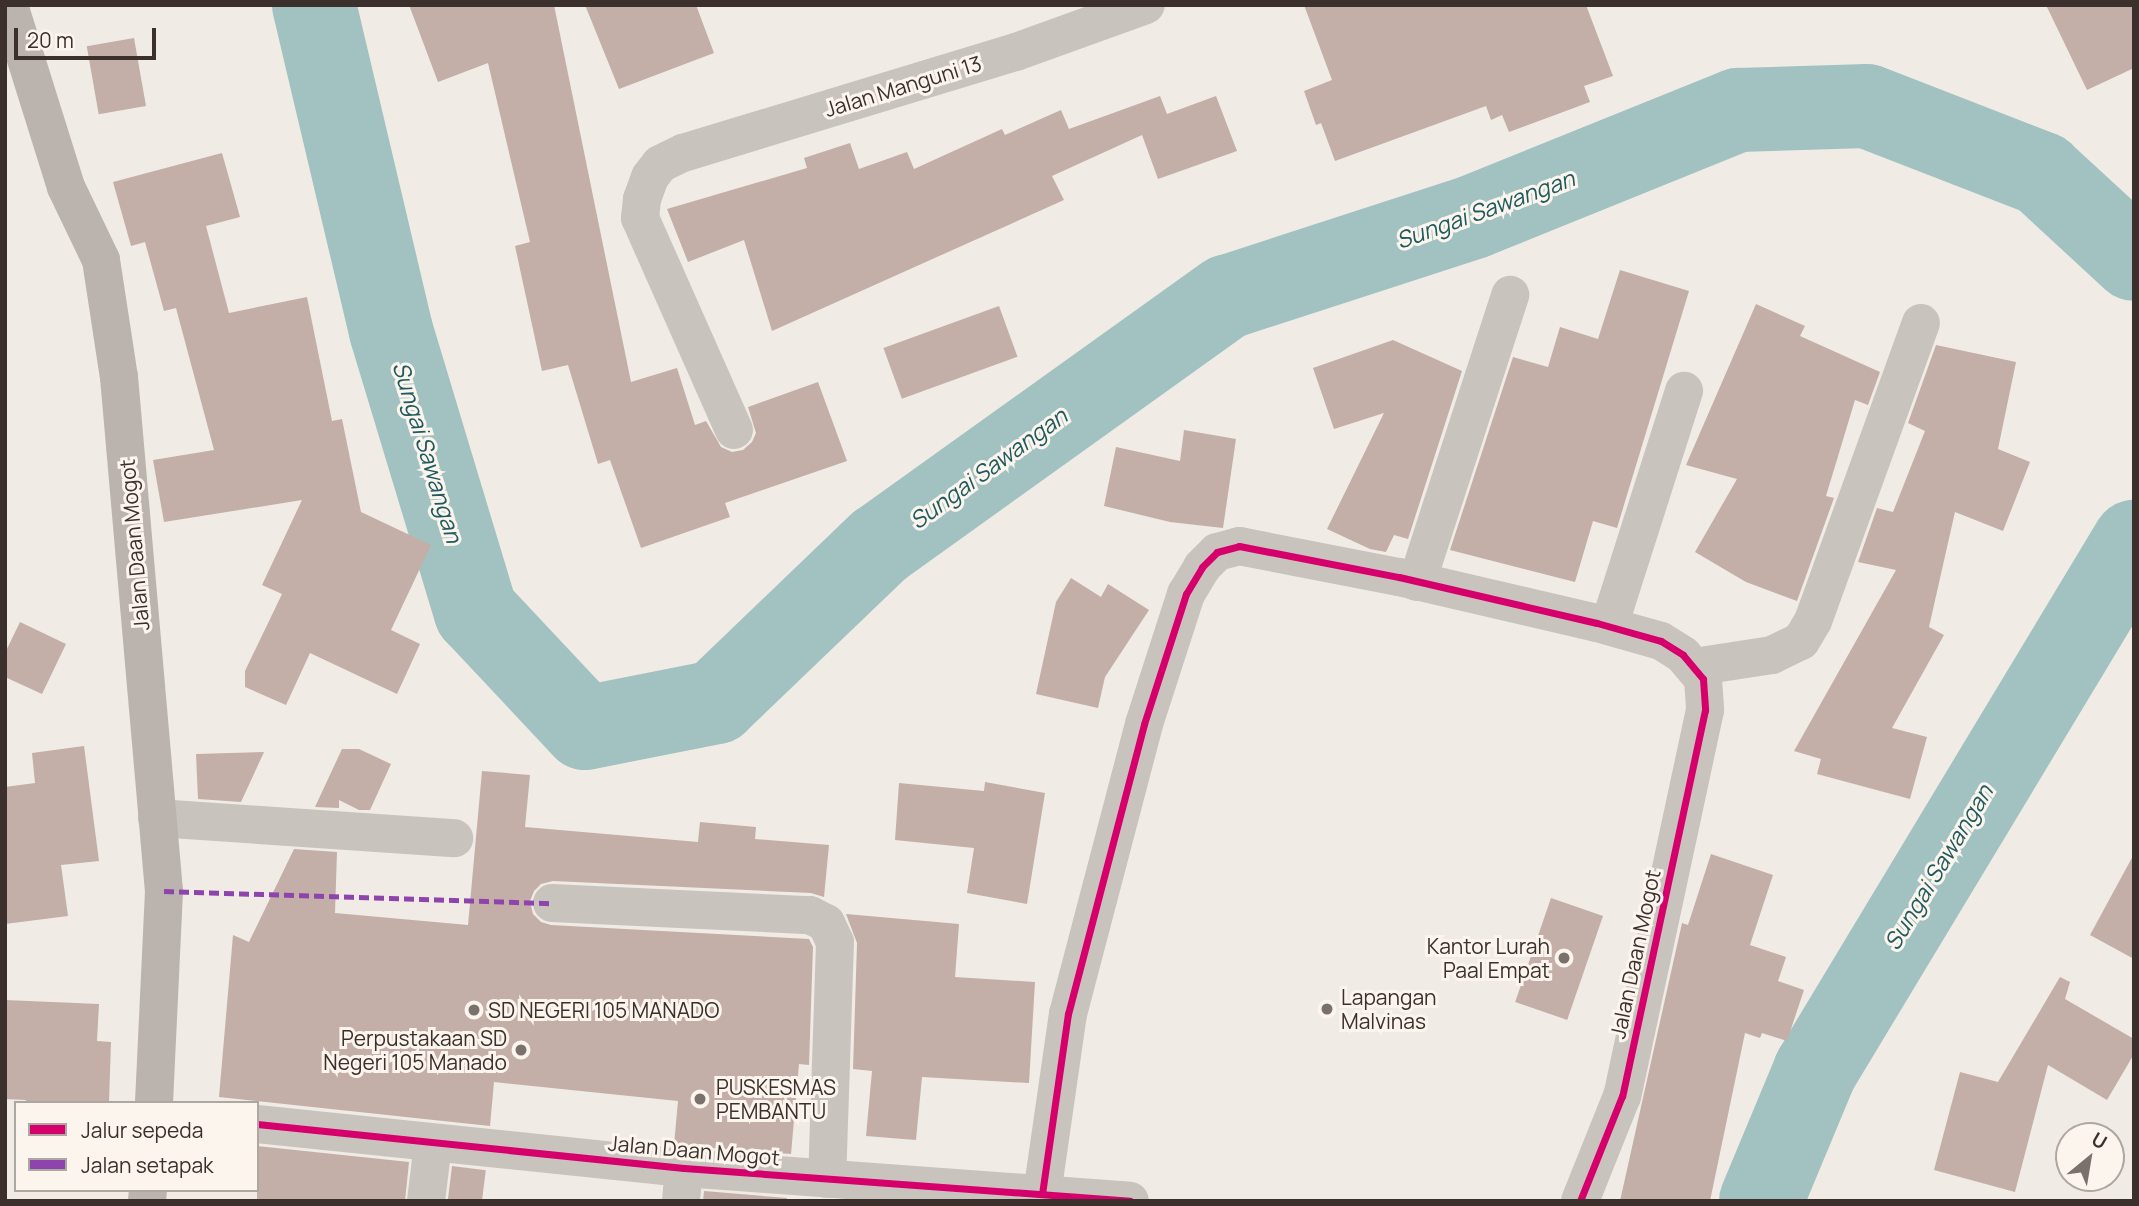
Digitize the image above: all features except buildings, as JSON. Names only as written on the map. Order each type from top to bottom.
[{"type":"main road","name":"Jalan Daan Mogot","points":[[9,5],[66,187],[101,260],[120,390],[164,891],[154,1101]]},
{"type":"street","name":"Jalan Manguni 13","points":[[734,430],[640,218],[642,199],[650,177],[660,164],[683,153],[1016,52],[1146,5]]},
{"type":"street","points":[[1417,582],[1510,295]]},
{"type":"street","points":[[1042,1194],[1068,1014],[1099,890],[1175,622],[1202,566],[1217,552],[1239,546],[1417,582],[1609,626],[1661,641],[1694,667],[1772,655],[1801,641],[1813,621],[1921,323]]},
{"type":"street","points":[[1609,626],[1684,391]]},
{"type":"street","name":"Jalan Daan Mogot","points":[[1580,1201],[1622,1096],[1705,710],[1703,679],[1694,667]]},
{"type":"street","points":[[157,818],[454,838]]},
{"type":"street","points":[[552,902],[810,915],[826,923],[835,942],[827,1179]]},
{"type":"street","name":"Jalan Daan Mogot","points":[[259,1124],[433,1144],[683,1185],[827,1179],[946,1194],[1042,1194],[1129,1201]]},
{"type":"street","points":[[426,1201],[433,1144]]},
{"type":"waterway","name":"Sungai Sawangan","points":[[314,5],[391,331],[476,612],[585,728],[716,702],[880,545],[1227,297],[1473,217],[1738,110],[1867,106],[2042,174],[2134,259]]},
{"type":"waterway","name":"Sungai Sawangan","points":[[1761,1201],[1815,1071],[2134,542]]},
{"type":"marked path","points":[[164,891],[552,903]]},
{"type":"cycle path","points":[[1042,1194],[1068,1014],[1144,724],[1186,594],[1202,567],[1217,552],[1239,546],[1399,577],[1597,623],[1661,641],[1683,655],[1703,679],[1705,710],[1622,1096],[1580,1201]]},
{"type":"cycle path","points":[[259,1124],[684,1168],[1130,1201]]},
{"type":"place","name":"Kantor Lurah Paal Empat","points":[[1564,958]]},
{"type":"place","name":"Lapangan Malvinas","points":[[1327,1009]]},
{"type":"place","name":"SD NEGERI 105 MANADO","points":[[474,1010]]},
{"type":"place","name":"Perpustakaan SD Negeri 105 Manado","points":[[521,1050]]},
{"type":"place","name":"PUSKESMAS PEMBANTU","points":[[700,1099]]}]
